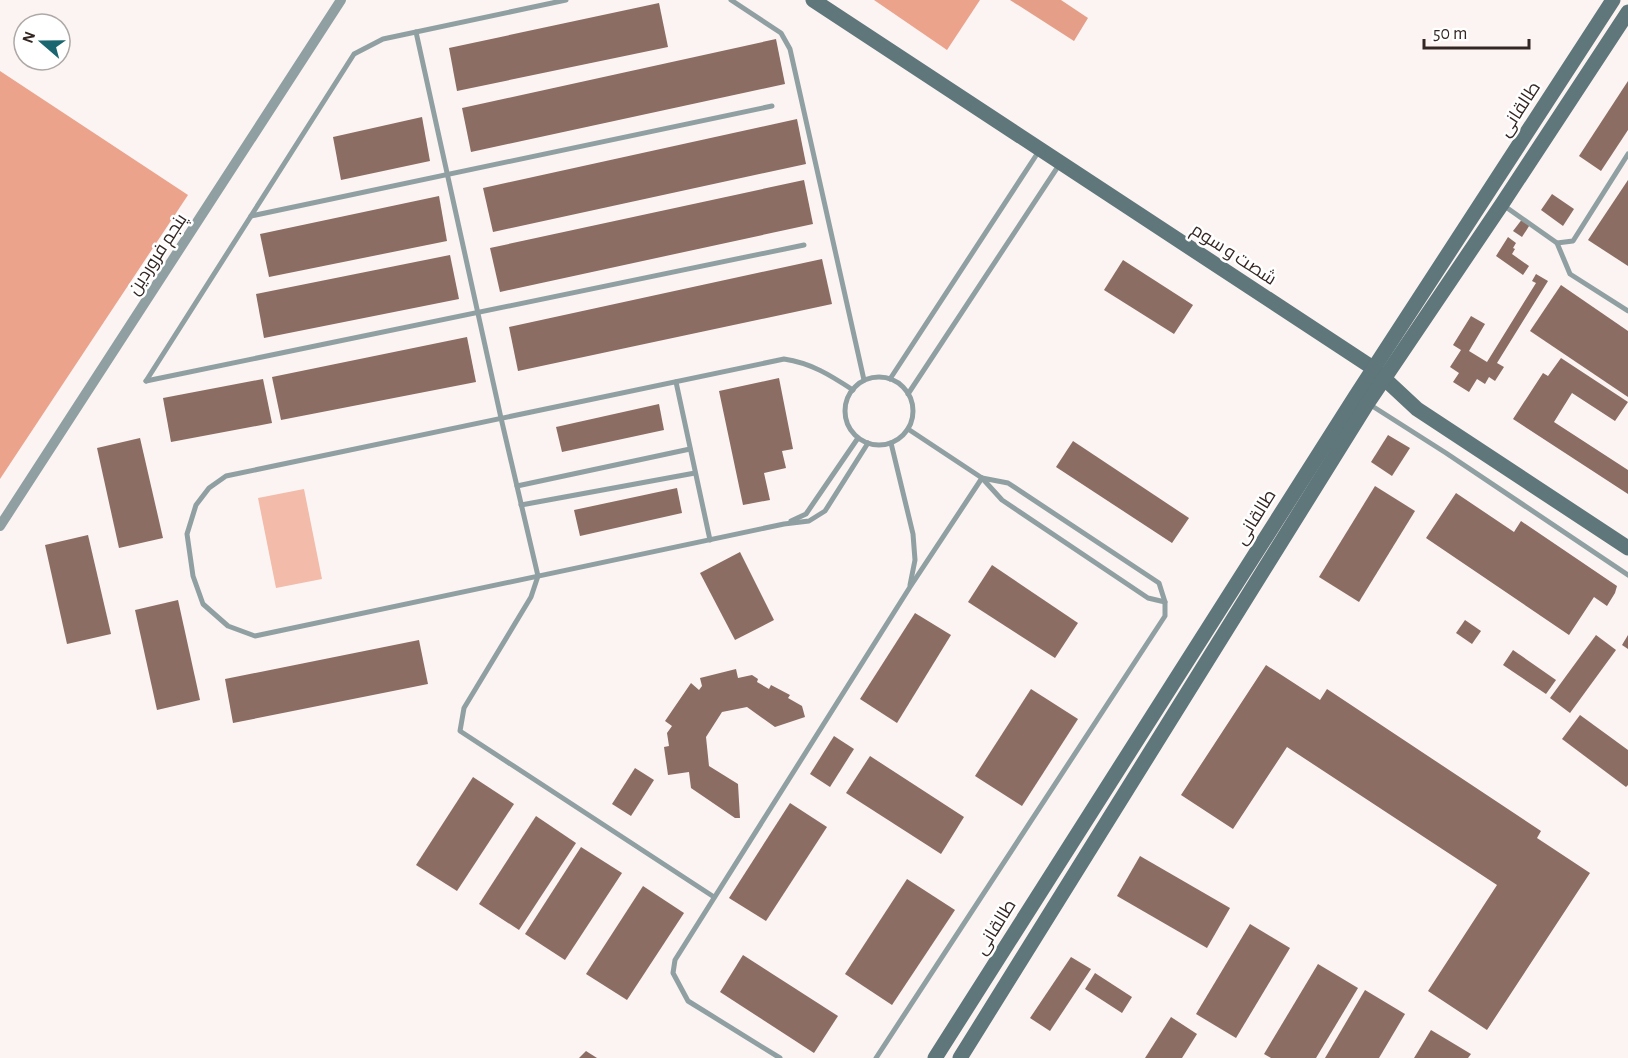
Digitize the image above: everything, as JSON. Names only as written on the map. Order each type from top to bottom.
[{"type":"street","name":"پنجم فروردین","points":[[0,526],[341,0]]},
{"type":"street","name":"شصت و سوم","points":[[813,0],[1378,373],[1417,409],[1628,548]]},
{"type":"street","name":"طالقانی","points":[[935,1058],[1378,373],[1613,0]]},
{"type":"street","name":"طالقانی","points":[[960,1058],[1367,404],[1378,373],[1502,204],[1628,12]]},
{"type":"lane","points":[[566,0],[383,39],[354,54],[146,381],[804,246]]},
{"type":"lane","points":[[731,0],[781,33],[790,48],[864,380]]},
{"type":"lane","points":[[416,32],[538,576],[531,597],[464,708],[460,731],[714,897]]},
{"type":"lane","points":[[251,216],[772,106]]},
{"type":"lane","points":[[890,379],[1040,149]]},
{"type":"lane","points":[[1557,243],[1573,241],[1628,154]]},
{"type":"lane","points":[[908,394],[1060,162]]},
{"type":"lane","points":[[1502,204],[1557,243],[1570,274],[1628,311]]},
{"type":"lane","points":[[853,390],[830,375],[802,362],[784,359],[226,476],[209,488],[196,505],[187,534],[193,576],[203,604],[228,626],[255,636],[784,524],[809,521],[825,511],[868,443]]},
{"type":"lane","points":[[875,377],[890,379],[904,388],[908,394],[913,408],[912,419],[908,429],[891,443],[880,445],[868,443],[858,438],[850,429],[845,407],[848,396],[864,380],[875,377]]},
{"type":"lane","points":[[676,382],[710,540]]},
{"type":"lane","points":[[1367,404],[1446,453],[1628,575]]},
{"type":"lane","points":[[908,429],[982,478],[1002,500],[1148,598],[1165,602]]},
{"type":"lane","points":[[784,524],[806,514],[858,438]]},
{"type":"lane","points":[[891,443],[913,534],[915,560],[910,587]]},
{"type":"lane","points":[[517,486],[690,449]]},
{"type":"lane","points":[[521,505],[695,473]]},
{"type":"lane","points":[[780,1058],[688,1001],[673,973],[675,960],[910,587],[982,478]]},
{"type":"lane","points":[[876,1058],[1166,616],[1165,602],[1159,583],[1008,483],[982,478]]},
{"type":"shaded area","points":[[874,0],[980,0],[947,50]]},
{"type":"shaded area","points":[[1010,0],[1061,0],[1088,18],[1074,41]]},
{"type":"shaded area","points":[[0,71],[188,195],[0,479]]},
{"type":"shaded area","points":[[304,489],[322,579],[276,588],[258,498]]},
{"type":"building","points":[[659,3],[668,47],[457,91],[449,48]]},
{"type":"building","points":[[776,39],[785,84],[471,152],[462,108]]},
{"type":"building","points":[[1628,81],[1628,130],[1601,171],[1579,156]]},
{"type":"building","points":[[422,117],[430,161],[341,180],[333,137]]},
{"type":"building","points":[[797,119],[806,164],[493,232],[483,188]]},
{"type":"building","points":[[804,180],[813,224],[500,292],[490,248]]},
{"type":"building","points":[[1628,180],[1628,266],[1588,240]]},
{"type":"building","points":[[1552,194],[1574,209],[1563,226],[1541,210]]},
{"type":"building","points":[[439,196],[447,241],[269,277],[260,234]]},
{"type":"building","points":[[1523,218],[1531,223],[1522,237],[1513,231]]},
{"type":"building","points":[[1508,237],[1516,243],[1512,254],[1529,266],[1523,275],[1496,256]]},
{"type":"building","points":[[450,255],[459,299],[264,338],[256,294]]},
{"type":"building","points":[[822,259],[832,304],[518,371],[509,327]]},
{"type":"building","points":[[1123,260],[1193,305],[1174,334],[1104,290]]},
{"type":"building","points":[[1536,274],[1548,281],[1497,363],[1504,367],[1495,381],[1489,377],[1485,384],[1477,379],[1469,392],[1453,382],[1459,373],[1450,367],[1461,350],[1453,345],[1471,316],[1485,324],[1469,351],[1487,362],[1536,283],[1532,281]]},
{"type":"building","points":[[1561,285],[1628,331],[1628,397],[1530,331]]},
{"type":"building","points":[[467,337],[476,382],[281,420],[272,377]]},
{"type":"building","points":[[1561,358],[1628,402],[1615,421],[1572,393],[1554,422],[1628,470],[1628,494],[1513,419],[1543,373],[1548,376]]},
{"type":"building","points":[[779,378],[793,449],[782,451],[786,468],[764,473],[770,500],[743,505],[719,391]]},
{"type":"building","points":[[263,379],[272,423],[171,442],[163,398]]},
{"type":"building","points":[[659,404],[664,430],[562,452],[556,427]]},
{"type":"building","points":[[1388,435],[1410,448],[1392,476],[1371,462]]},
{"type":"building","points":[[140,438],[163,538],[119,548],[97,448]]},
{"type":"building","points":[[1073,441],[1189,518],[1172,543],[1056,467]]},
{"type":"building","points":[[1375,486],[1415,511],[1359,602],[1319,577]]},
{"type":"building","points":[[677,488],[682,513],[580,536],[574,510]]},
{"type":"building","points":[[1456,493],[1514,532],[1521,521],[1617,586],[1607,606],[1594,597],[1569,635],[1426,538]]},
{"type":"building","points":[[88,535],[111,634],[67,644],[45,545]]},
{"type":"building","points":[[740,552],[774,620],[735,640],[700,573]]},
{"type":"building","points":[[992,565],[1078,623],[1055,658],[968,602]]},
{"type":"building","points":[[178,600],[200,700],[157,710],[135,610]]},
{"type":"building","points":[[915,613],[951,635],[897,723],[860,699]]},
{"type":"building","points":[[1465,620],[1481,631],[1472,644],[1456,633]]},
{"type":"building","points":[[1596,635],[1616,650],[1570,713],[1550,698]]},
{"type":"building","points":[[1628,635],[1628,649],[1622,645]]},
{"type":"building","points":[[419,640],[428,684],[233,723],[225,679]]},
{"type":"building","points":[[1513,650],[1556,680],[1546,694],[1503,665]]},
{"type":"building","points":[[1266,665],[1320,700],[1327,689],[1541,831],[1537,838],[1590,873],[1487,1030],[1428,991],[1497,885],[1287,747],[1233,829],[1181,795]]},
{"type":"building","points":[[736,669],[738,678],[752,675],[758,679],[757,682],[769,689],[771,685],[790,695],[788,698],[802,706],[805,717],[775,727],[747,707],[722,712],[706,737],[709,766],[738,784],[740,818],[735,818],[691,788],[689,772],[668,775],[664,747],[669,746],[667,733],[672,726],[665,721],[691,683],[699,690],[702,686],[700,678]]},
{"type":"building","points":[[1031,689],[1078,719],[1022,806],[975,776]]},
{"type":"building","points":[[1580,715],[1628,750],[1628,785],[1626,787],[1562,739]]},
{"type":"building","points":[[834,736],[854,749],[830,787],[810,774]]},
{"type":"building","points":[[870,756],[964,817],[941,854],[846,793]]},
{"type":"building","points":[[635,768],[654,780],[631,816],[612,804]]},
{"type":"building","points":[[473,777],[514,804],[457,891],[416,865]]},
{"type":"building","points":[[790,803],[827,827],[766,921],[729,898]]},
{"type":"building","points":[[536,816],[576,843],[519,930],[479,904]]},
{"type":"building","points":[[581,847],[622,873],[565,960],[525,934]]},
{"type":"building","points":[[1140,856],[1230,908],[1207,948],[1117,896]]},
{"type":"building","points":[[907,879],[955,910],[892,1005],[845,974]]},
{"type":"building","points":[[643,886],[684,913],[627,1000],[586,974]]},
{"type":"building","points":[[1250,924],[1290,948],[1236,1038],[1196,1014]]},
{"type":"building","points":[[743,955],[838,1016],[814,1053],[720,992]]},
{"type":"building","points":[[1071,957],[1091,969],[1050,1031],[1030,1018]]},
{"type":"building","points":[[1318,964],[1358,988],[1316,1058],[1271,1058],[1264,1054]]},
{"type":"building","points":[[1095,973],[1132,997],[1122,1013],[1085,989]]},
{"type":"building","points":[[1365,990],[1405,1014],[1379,1058],[1325,1058]]},
{"type":"building","points":[[1171,1017],[1197,1034],[1182,1058],[1145,1058]]},
{"type":"building","points":[[1431,1030],[1471,1054],[1468,1058],[1414,1058]]},
{"type":"building","points":[[586,1051],[597,1058],[579,1058]]}]
